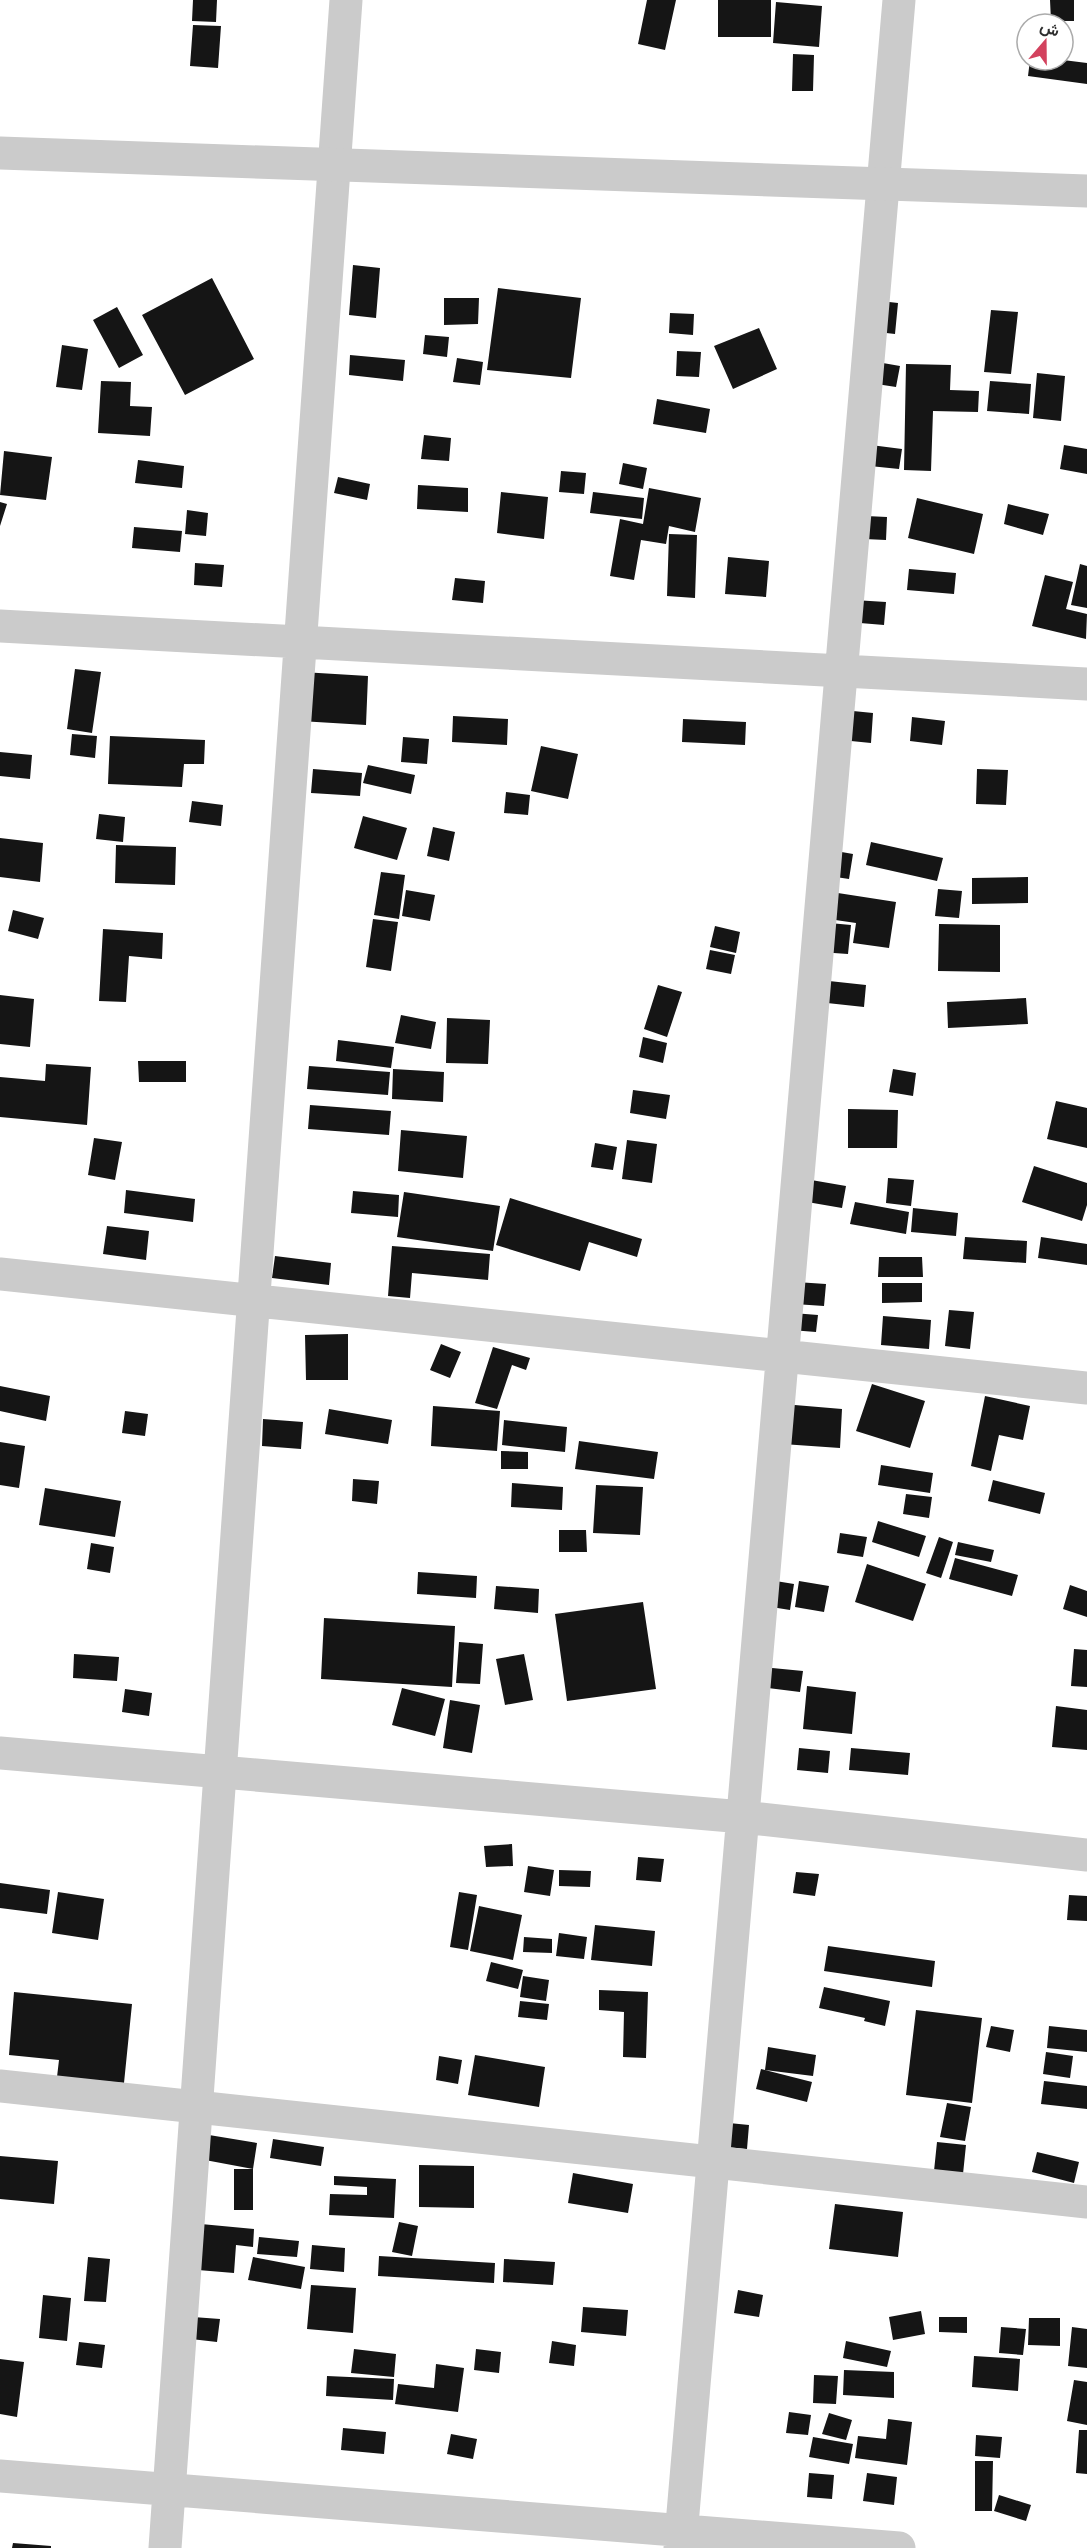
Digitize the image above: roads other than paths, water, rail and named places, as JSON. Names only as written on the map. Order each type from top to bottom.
[{"type":"street","points":[[165,2548],[346,0]]},
{"type":"street","points":[[681,2539],[899,0]]},
{"type":"street","points":[[0,153],[1087,191]]},
{"type":"street","points":[[0,626],[1087,684]]},
{"type":"street","points":[[0,1274],[1087,1388]]},
{"type":"street","points":[[0,1753],[743,1817],[1087,1855]]},
{"type":"street","points":[[0,2086],[713,2164],[1087,2202]]},
{"type":"street","points":[[0,2476],[681,2539],[899,2548]]}]
